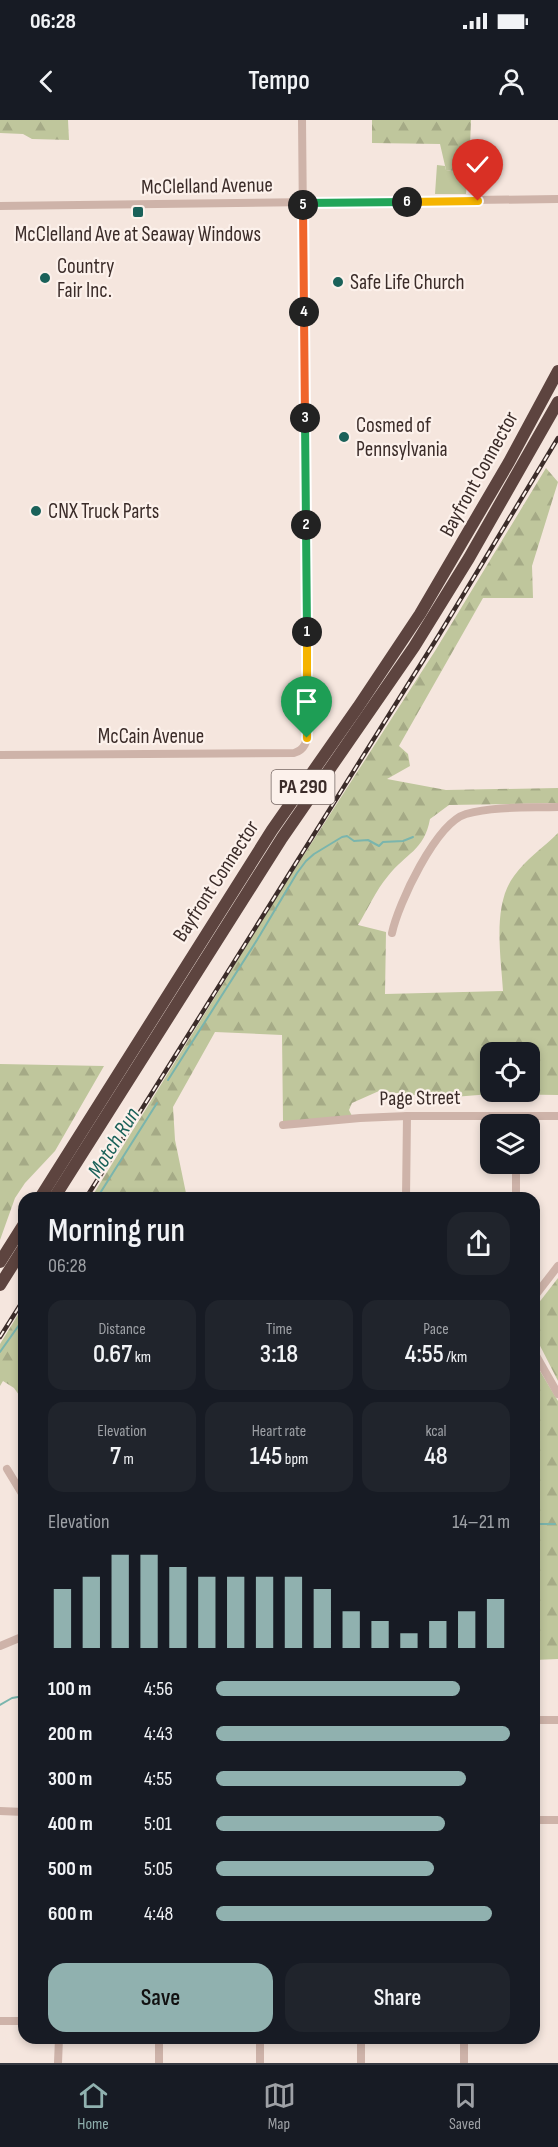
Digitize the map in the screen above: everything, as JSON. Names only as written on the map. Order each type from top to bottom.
[{"type":"highway","name":"Bayfront Connector","points":[[44,1192],[266,840],[420,614],[509,462],[558,371]]},
{"type":"highway","name":"Bayfront Connector","points":[[58,1192],[282,838],[414,647],[469,558],[558,402]]},
{"type":"highway","points":[[0,1262],[18,1234]]},
{"type":"highway","points":[[0,1285],[18,1256]]},
{"type":"street","points":[[302,120],[303,203]]},
{"type":"street","name":"McClelland Avenue","points":[[0,206],[558,200]]},
{"type":"street","name":"McCain Avenue","points":[[0,755],[294,753],[302,749],[308,731],[303,203]]},
{"type":"street","points":[[392,933],[419,867],[449,825],[464,815],[476,813],[558,807]]},
{"type":"street","points":[[406,1116],[406,1192]]},
{"type":"street","name":"Page Street","points":[[283,1125],[406,1116],[480,1119]]},
{"type":"street","name":"Page Street","points":[[540,1118],[558,1116]]},
{"type":"street","points":[[516,1174],[516,1192]]},
{"type":"street","points":[[540,1289],[558,1266]]},
{"type":"street","points":[[540,1362],[558,1394]]},
{"type":"street","points":[[7,1469],[18,1487]]},
{"type":"street","points":[[0,1646],[18,1638]]},
{"type":"street","points":[[540,1720],[558,1720]]},
{"type":"street","points":[[0,1811],[18,1812]]},
{"type":"street","points":[[540,1820],[558,1820]]},
{"type":"street","points":[[0,2021],[18,2021]]},
{"type":"street","points":[[58,2044],[58,2063]]},
{"type":"street","points":[[159,2044],[159,2063]]},
{"type":"street","points":[[260,2044],[260,2063]]},
{"type":"street","points":[[362,2044],[362,2063]]},
{"type":"street","points":[[464,2044],[464,2063]]},
{"type":"green space","points":[[0,120],[68,120],[69,140],[32,139],[23,134],[0,133]]},
{"type":"green space","points":[[372,120],[471,120],[469,173],[446,170],[440,144],[372,143]]},
{"type":"green space","points":[[437,165],[445,166],[446,170],[468,173],[466,194],[435,194]]},
{"type":"green space","points":[[546,468],[558,482],[532,566],[533,598],[483,598],[399,746],[408,754],[410,766],[387,779],[446,790],[558,788],[558,803],[449,805],[430,819],[419,845],[384,881],[358,925],[386,932],[385,994],[503,991],[499,932],[500,916],[507,888],[524,864],[558,833],[558,1095],[540,1095],[540,1042],[480,1042],[480,1095],[441,1098],[379,1091],[352,1103],[349,1110],[352,1116],[283,1122],[282,1035],[215,1032],[173,1107],[175,1140],[186,1192],[95,1192],[273,903],[435,651]]},
{"type":"green space","points":[[0,1064],[104,1066],[55,1151],[18,1192],[0,1240]]},
{"type":"green space","points":[[558,1278],[558,1381],[540,1346],[540,1301]]},
{"type":"green space","points":[[18,1315],[18,1394],[3,1381],[0,1386],[0,1344]]},
{"type":"green space","points":[[540,1371],[558,1401],[558,1659],[540,1660]]},
{"type":"waterway","points":[[168,1080],[306,861],[342,837],[347,836],[354,841],[368,840],[379,846],[383,842],[403,841],[413,837]]},
{"type":"waterway","name":"Motch Run","points":[[101,1192],[157,1103]]},
{"type":"waterway","name":"Motch Run","points":[[0,1352],[18,1326]]},
{"type":"waterway","name":"Motch Run","points":[[540,1524],[555,1524]]},
{"type":"waterway","name":"Motch Run","points":[[0,1705],[18,1697]]},
{"type":"railway","points":[[90,1192],[439,635],[558,438]]},
{"type":"railway","points":[[0,1337],[18,1308]]},
{"type":"place","name":"McClelland Ave at Seaway Windows","points":[[138,212]]},
{"type":"place","name":"Country Fair Inc.","points":[[45,278]]},
{"type":"place","name":"Safe Life Church","points":[[338,282]]},
{"type":"place","name":"Cosmed of Pennsylvania","points":[[344,437]]},
{"type":"place","name":"CNX Truck Parts","points":[[36,511]]},
{"type":"route","points":[[307,738],[303,203],[478,201]]}]
